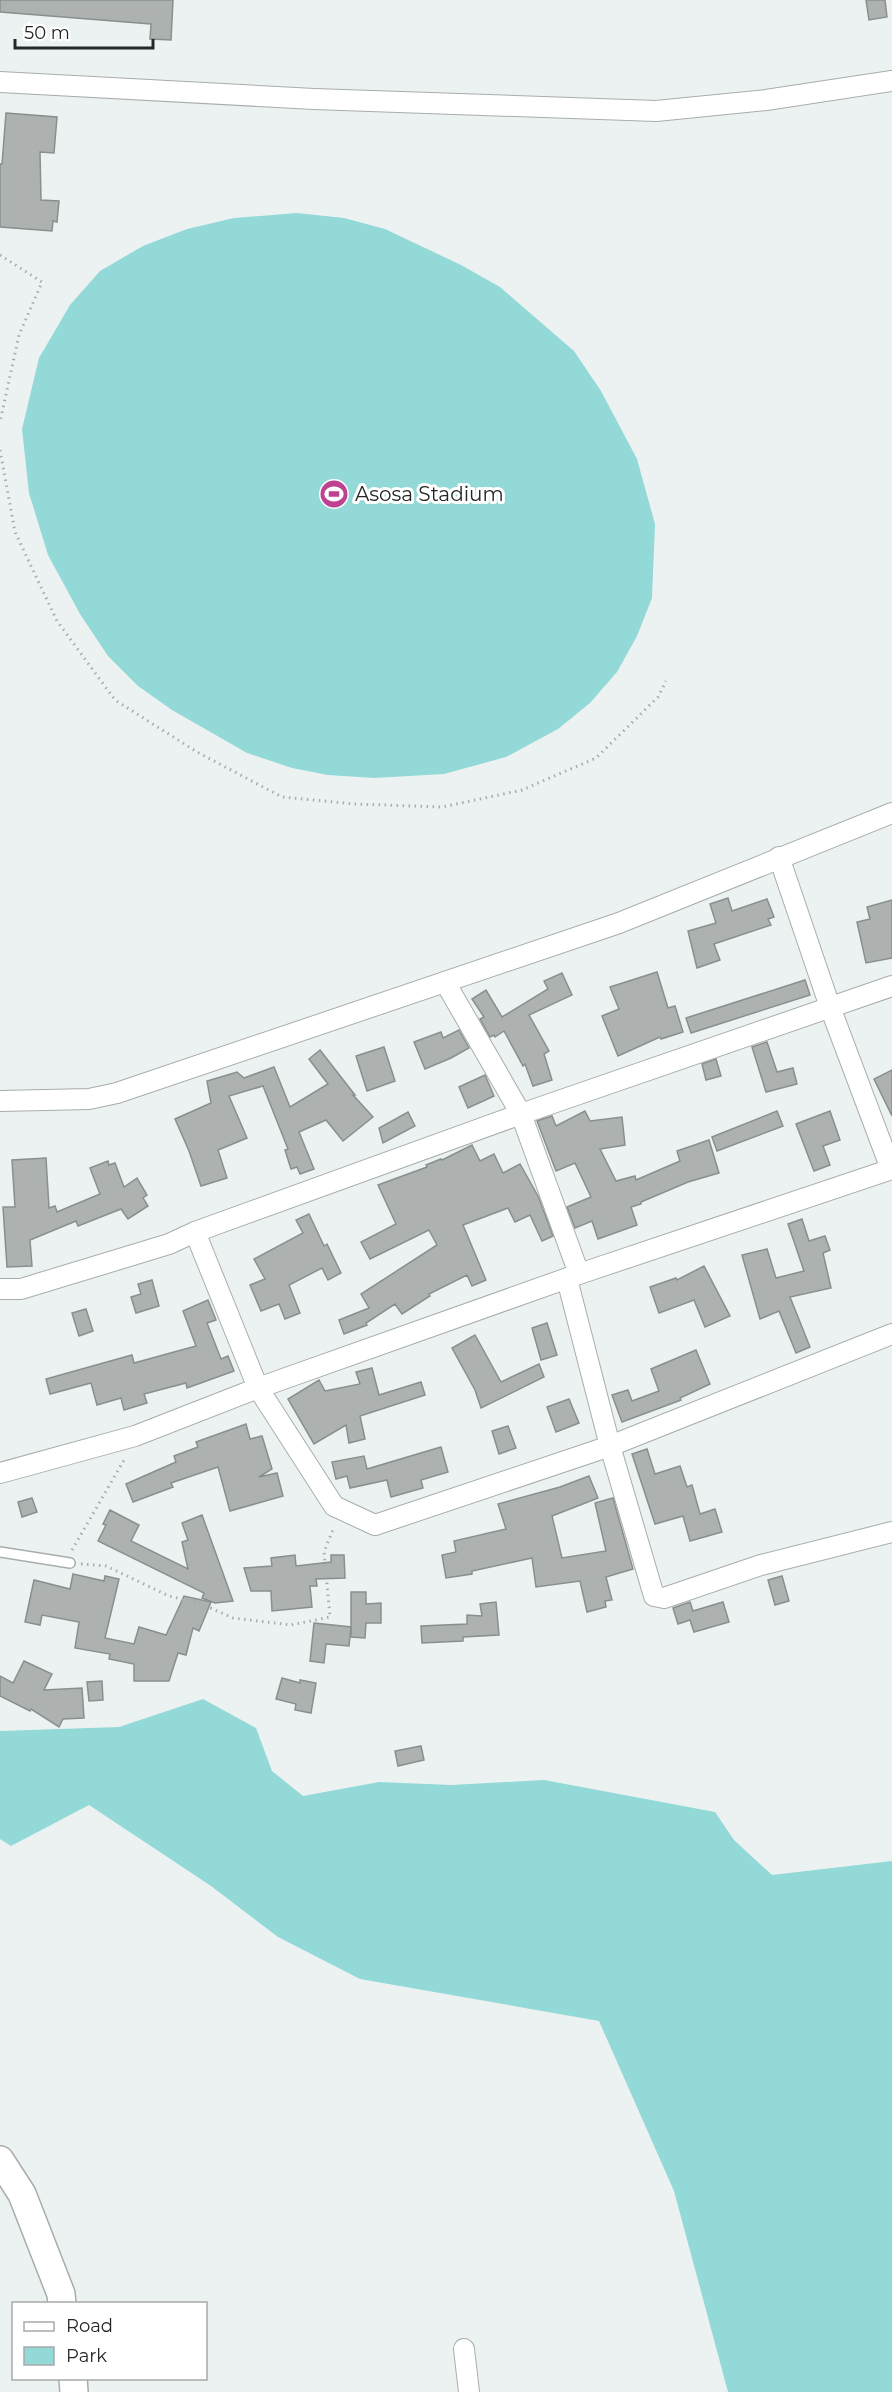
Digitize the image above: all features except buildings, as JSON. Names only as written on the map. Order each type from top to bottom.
[{"type":"street","points":[[0,82],[314,99],[656,111],[766,100],[892,81]]},
{"type":"street","points":[[0,1101],[88,1099],[117,1093],[620,922],[892,813]]},
{"type":"street","points":[[0,1473],[135,1436],[258,1388],[573,1276],[892,1169],[830,1007],[779,857]]},
{"type":"street","points":[[445,982],[521,1114],[573,1276],[610,1446],[654,1596],[663,1598],[761,1565],[845,1546],[892,1532]]},
{"type":"street","points":[[0,1289],[21,1289],[169,1244],[195,1232],[521,1114],[892,986]]},
{"type":"street","points":[[195,1232],[258,1388],[334,1506],[375,1525],[610,1446],[892,1334]]},
{"type":"street","points":[[0,2160],[22,2194],[61,2294],[62,2302]]},
{"type":"street","points":[[464,2349],[470,2392]]},
{"type":"lane","points":[[0,1552],[68,1563]]},
{"type":"path","points":[[0,255],[42,282],[19,335],[0,422]]},
{"type":"path","points":[[0,450],[15,532],[57,621],[115,700],[197,752],[282,797],[355,804],[442,807],[522,790],[596,758],[658,697],[666,681]]},
{"type":"path","points":[[135,1436],[68,1563],[106,1566],[169,1596],[199,1603],[233,1618],[291,1625],[330,1617],[324,1552],[331,1531],[344,1510]]},
{"type":"green space","points":[[297,213],[344,218],[385,229],[461,265],[500,287],[574,351],[601,391],[637,459],[655,524],[652,598],[637,636],[617,672],[590,703],[558,729],[506,757],[444,774],[374,778],[328,775],[292,768],[247,753],[172,710],[138,686],[108,656],[80,614],[48,555],[29,493],[22,429],[39,358],[70,305],[100,271],[143,246],[187,229],[234,218]]},
{"type":"green space","points":[[203,1699],[256,1728],[272,1771],[303,1796],[379,1782],[451,1785],[544,1780],[715,1812],[734,1840],[772,1875],[892,1861],[892,2392],[728,2392],[674,2191],[599,2021],[360,1979],[278,1937],[211,1886],[89,1805],[11,1846],[0,1839],[0,1731],[119,1727]]},
{"type":"place","name":"Asosa Stadium","points":[[334,494]]}]
